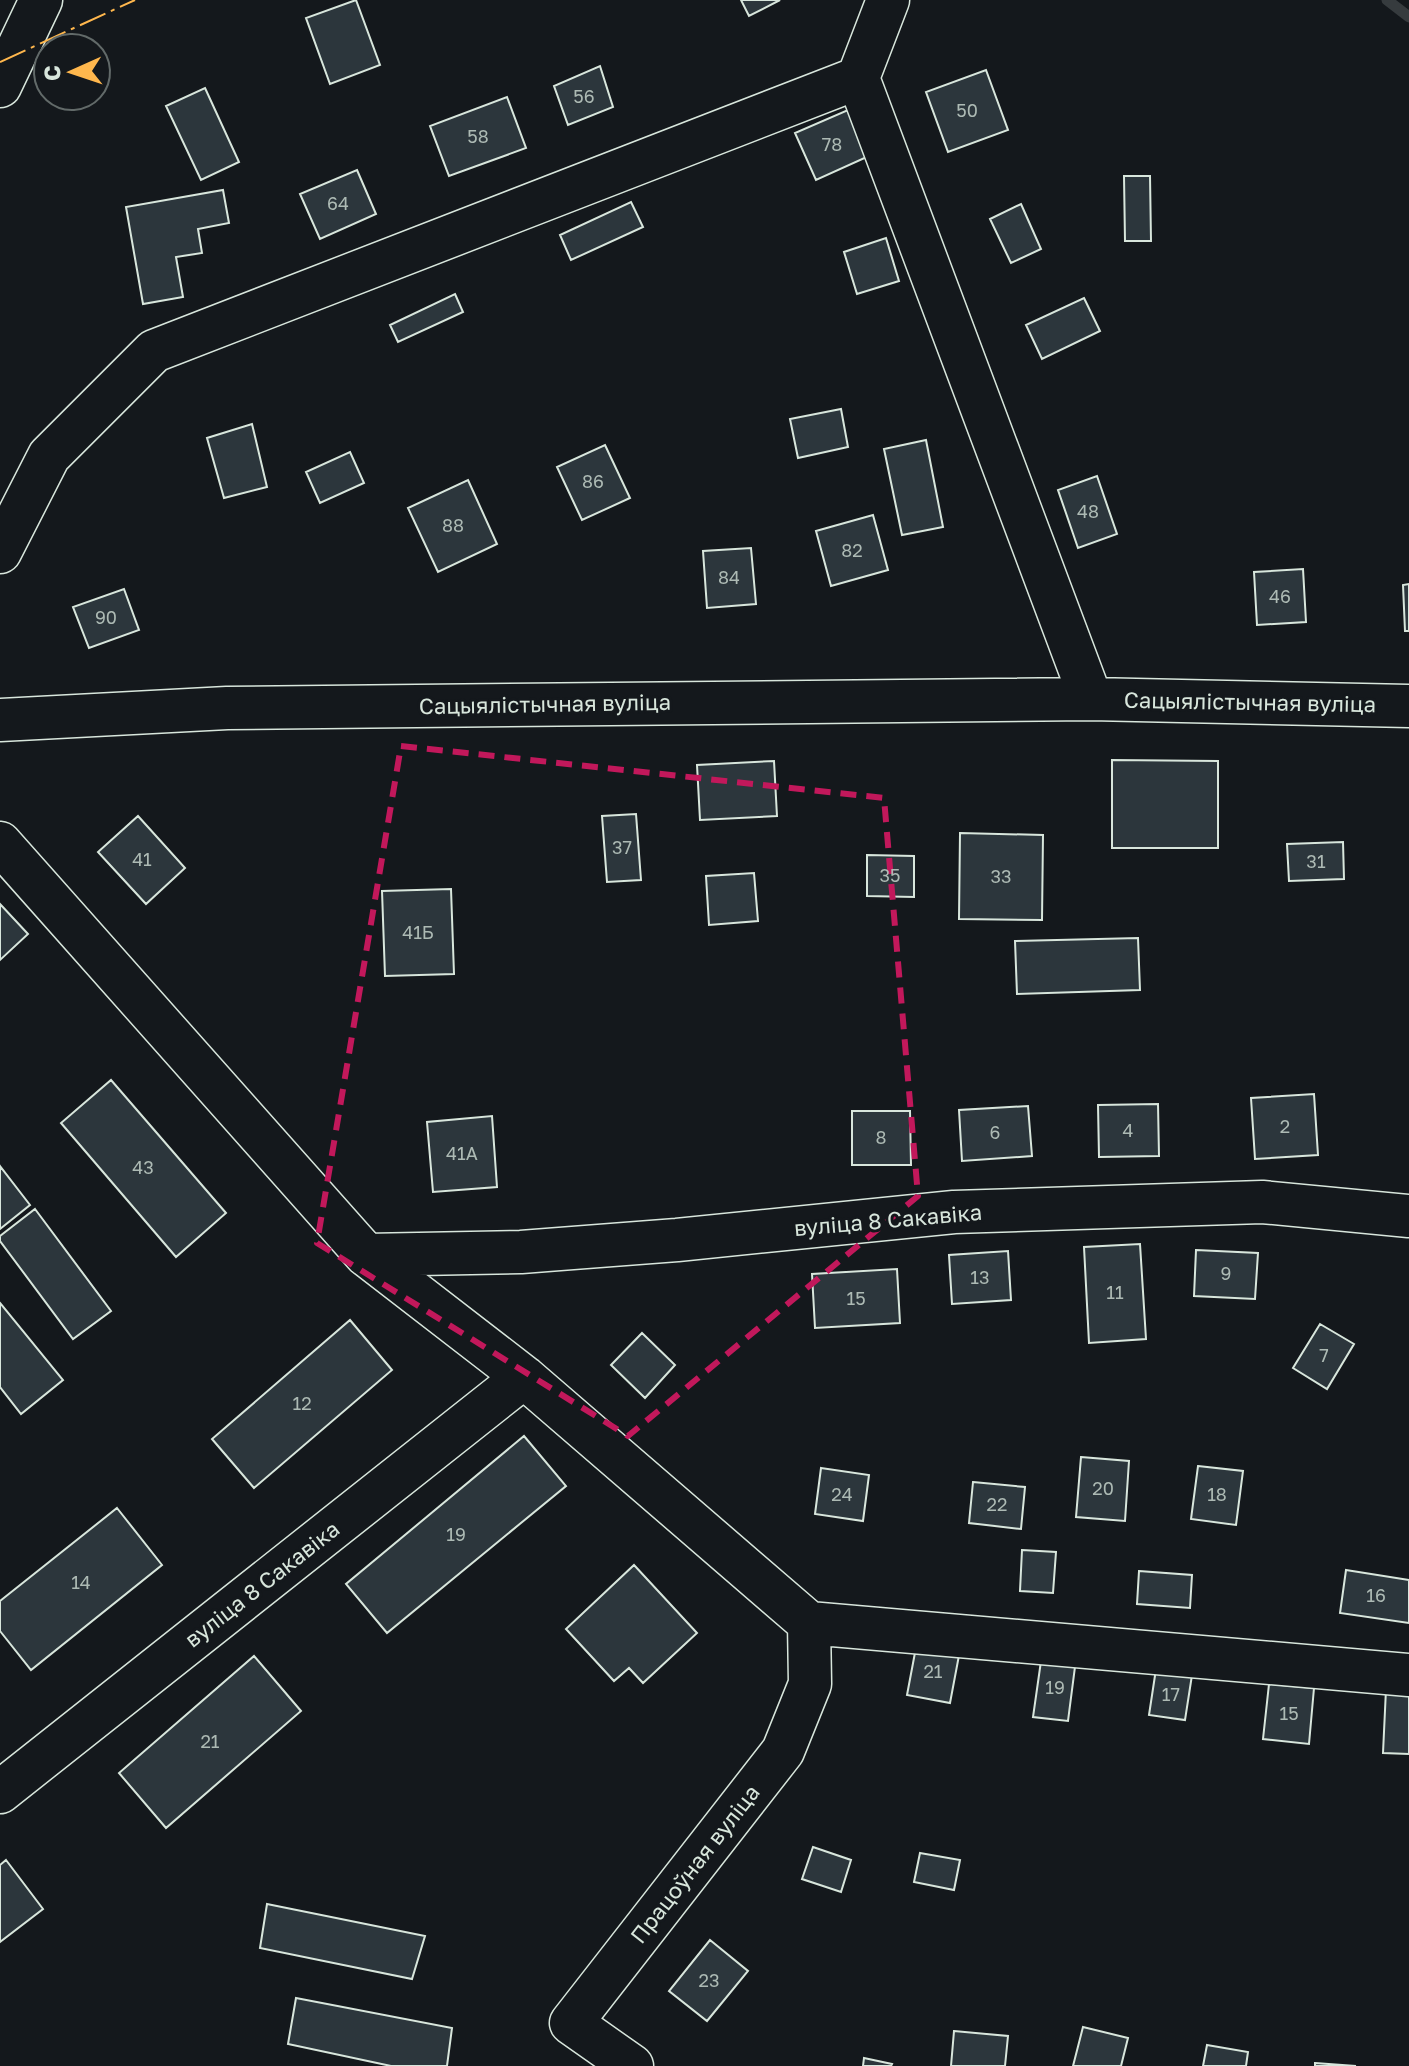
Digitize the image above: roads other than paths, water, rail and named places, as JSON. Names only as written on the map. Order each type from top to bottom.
[{"type":"street","points":[[0,86],[41,0]]},
{"type":"street","points":[[888,0],[858,78],[1091,699]]},
{"type":"street","points":[[0,552],[49,456],[154,351],[858,78]]},
{"type":"street","name":"Сацыялістычная вуліца","points":[[0,720],[227,708],[1091,699],[1409,706]]},
{"type":"street","points":[[0,843],[366,1255],[524,1377],[809,1623],[1409,1675]]},
{"type":"street","name":"вуліца 8 Сакавіка","points":[[366,1255],[521,1252],[969,1211],[1262,1202],[1409,1216]]},
{"type":"street","name":"вуліца 8 Сакавіка","points":[[0,1792],[524,1377]]},
{"type":"street","name":"Працоўная вуліца","points":[[571,2023],[783,1751],[810,1684],[809,1623]]},
{"type":"street","points":[[571,2023],[574,2066]]},
{"type":"street","points":[[571,2023],[632,2066]]},
{"type":"waterway","points":[[1387,0],[1409,17]]}]
